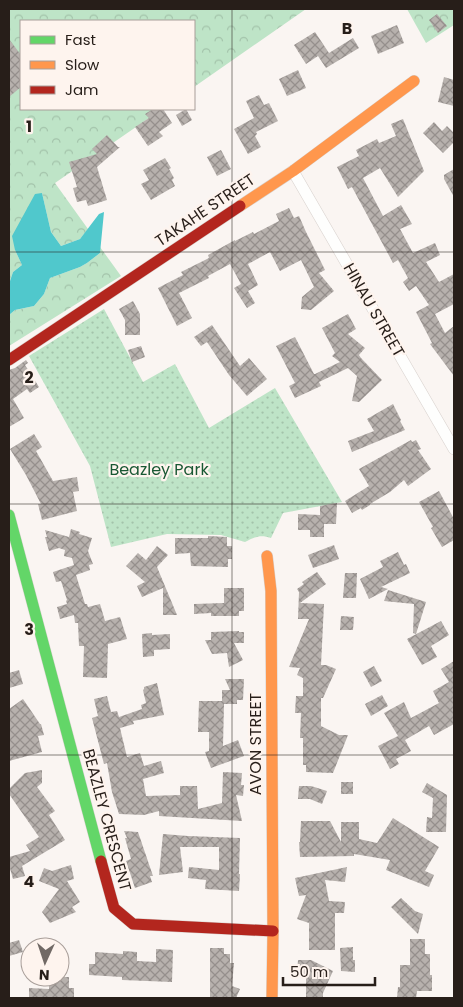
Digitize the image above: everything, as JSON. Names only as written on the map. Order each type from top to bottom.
[{"type":"street","name":"TAKAHE STREET","points":[[9,360],[293,171],[414,82]]},
{"type":"street","name":"HINAU STREET","points":[[293,171],[454,449]]},
{"type":"street","name":"BEAZLEY CRESCENT","points":[[9,515],[114,908],[132,924],[273,931]]},
{"type":"street","name":"AVON STREET","points":[[267,556],[271,591],[273,931]]},
{"type":"street","points":[[272,998],[273,931]]},
{"type":"green space","points":[[9,9],[306,9],[195,86],[195,20],[20,20],[20,110],[161,110],[55,183],[88,229],[80,239],[61,246],[51,232],[42,193],[15,250],[22,265],[13,272],[9,284]]},
{"type":"green space","points":[[407,9],[454,9],[454,25],[426,43]]},
{"type":"green space","points":[[100,247],[121,276],[9,346],[9,315],[15,310],[34,306],[44,294],[50,278],[87,263],[100,253]]},
{"type":"green space","name":"Beazley Park","points":[[104,309],[143,382],[175,364],[209,428],[275,388],[342,502],[283,513],[271,538],[264,536],[245,542],[221,535],[167,534],[111,547],[90,466],[29,356]]},
{"type":"water","points":[[42,193],[51,232],[61,246],[80,239],[99,214],[104,212],[100,253],[80,267],[50,278],[44,294],[34,306],[15,310],[9,315],[9,284],[13,272],[22,265],[15,250],[12,236],[35,194]]},
{"type":"building","points":[[437,14],[447,26],[438,33],[429,20]]},
{"type":"building","points":[[397,25],[404,43],[378,54],[371,36]]},
{"type":"building","points":[[315,32],[329,53],[353,38],[359,48],[326,68],[318,56],[306,64],[294,45]]},
{"type":"building","points":[[9,39],[20,54],[20,88],[9,97]]},
{"type":"building","points":[[298,70],[306,88],[287,96],[279,79]]},
{"type":"building","points":[[444,77],[454,80],[454,106],[438,102]]},
{"type":"building","points":[[259,95],[264,105],[269,103],[278,121],[256,132],[255,136],[261,147],[248,154],[234,129],[254,118],[246,101]]},
{"type":"building","points":[[151,110],[164,110],[172,123],[159,132],[163,136],[148,146],[135,127],[149,118],[145,114]]},
{"type":"building","points":[[187,110],[192,120],[182,126],[176,115]]},
{"type":"building","points":[[403,119],[424,171],[398,197],[380,168],[363,178],[383,216],[401,205],[412,224],[400,229],[413,253],[435,243],[440,255],[426,262],[439,282],[454,274],[454,304],[435,314],[445,333],[454,326],[454,376],[430,344],[432,343],[416,312],[429,305],[416,286],[409,291],[403,282],[408,278],[398,260],[393,263],[352,187],[348,189],[337,167],[359,156],[356,150],[377,139],[379,143],[396,136],[391,124]]},
{"type":"building","points":[[434,122],[442,131],[447,126],[454,133],[454,142],[443,153],[423,133]]},
{"type":"building","points":[[107,135],[120,147],[97,167],[107,200],[88,206],[86,200],[77,202],[73,188],[77,187],[69,162],[97,154],[92,149]]},
{"type":"building","points":[[221,150],[231,169],[217,176],[207,157]]},
{"type":"building","points":[[165,158],[171,168],[169,169],[174,178],[172,180],[175,186],[151,200],[141,184],[149,180],[143,170]]},
{"type":"building","points":[[454,169],[454,197],[444,179],[444,175]]},
{"type":"building","points":[[289,208],[294,218],[299,216],[325,270],[319,273],[334,291],[311,310],[301,309],[302,297],[314,287],[301,260],[280,271],[270,252],[248,264],[258,285],[248,291],[255,303],[247,308],[234,288],[241,284],[230,264],[208,276],[209,278],[179,293],[192,318],[177,326],[158,288],[183,275],[181,272],[209,258],[208,255],[235,240],[253,232],[254,234],[279,221],[276,214]]},
{"type":"building","points":[[133,301],[140,314],[140,335],[125,335],[125,320],[119,309]]},
{"type":"building","points":[[348,314],[356,329],[348,334],[365,348],[359,355],[382,380],[359,402],[352,401],[357,376],[348,368],[319,382],[321,386],[295,398],[289,386],[295,383],[276,346],[295,337],[315,374],[340,362],[332,356],[335,353],[322,328]]},
{"type":"building","points":[[212,325],[240,366],[249,358],[267,379],[247,396],[229,375],[207,342],[201,346],[194,337]]},
{"type":"building","points":[[141,346],[145,357],[132,362],[128,350]]},
{"type":"building","points":[[26,360],[28,363],[25,365],[39,387],[30,393],[27,389],[13,399],[24,418],[9,427],[9,370]]},
{"type":"building","points":[[393,404],[405,430],[352,452],[348,441],[374,431],[367,419]]},
{"type":"building","points":[[34,434],[42,447],[36,451],[53,481],[77,477],[79,491],[73,492],[77,511],[42,520],[38,504],[41,504],[10,449]]},
{"type":"building","points":[[411,440],[412,442],[416,440],[421,449],[418,450],[431,469],[408,486],[404,480],[370,505],[352,513],[345,501],[369,486],[359,469]]},
{"type":"building","points":[[439,491],[454,519],[454,540],[442,547],[419,502]]},
{"type":"building","points":[[337,503],[336,524],[324,524],[324,537],[310,537],[310,530],[298,530],[298,514],[320,515],[320,506]]},
{"type":"building","points":[[71,529],[92,538],[88,551],[93,564],[89,565],[90,570],[76,575],[85,604],[88,607],[100,604],[105,621],[120,617],[127,639],[108,644],[107,678],[83,677],[84,646],[79,646],[78,623],[75,623],[74,615],[60,619],[57,607],[67,604],[67,600],[61,581],[56,582],[53,572],[74,565],[72,558],[64,556],[65,550],[59,548],[49,551],[45,530],[69,537]]},
{"type":"building","points":[[208,536],[227,537],[227,546],[232,546],[232,559],[228,559],[228,567],[191,566],[190,553],[175,554],[175,538],[208,538]]},
{"type":"building","points":[[334,545],[339,559],[313,568],[308,555]]},
{"type":"building","points":[[157,546],[168,555],[157,567],[177,615],[163,615],[163,588],[142,597],[137,586],[145,582],[126,566],[138,553],[146,560]]},
{"type":"building","points":[[398,552],[410,573],[381,587],[388,589],[369,599],[360,579],[383,567],[380,561]]},
{"type":"building","points":[[317,572],[326,584],[300,603],[324,604],[321,665],[336,669],[323,698],[321,698],[321,726],[339,735],[348,735],[333,773],[306,772],[306,765],[303,765],[303,738],[300,738],[301,713],[295,713],[296,696],[303,696],[303,678],[297,675],[300,668],[289,667],[309,619],[298,619],[299,592],[297,589],[304,584],[302,582]]},
{"type":"building","points":[[345,573],[357,573],[356,598],[343,598]]},
{"type":"building","points":[[224,588],[244,588],[244,611],[239,611],[239,616],[211,616],[211,613],[194,614],[194,604],[224,603]]},
{"type":"building","points":[[388,590],[426,602],[416,634],[413,633],[414,604],[384,601]]},
{"type":"building","points":[[341,616],[354,617],[353,630],[340,630]]},
{"type":"building","points":[[441,621],[449,635],[431,646],[437,657],[422,665],[407,639]]},
{"type":"building","points":[[211,632],[244,632],[244,643],[234,643],[243,660],[229,667],[227,653],[212,654],[205,640],[211,640]]},
{"type":"building","points":[[152,633],[152,635],[170,634],[170,649],[154,650],[154,656],[143,657],[142,634]]},
{"type":"building","points":[[454,661],[454,724],[434,735],[429,726],[405,740],[411,751],[396,759],[399,764],[390,769],[378,746],[398,736],[384,713],[404,702],[411,718],[439,703],[433,691],[449,682],[441,669]]},
{"type":"building","points":[[374,666],[382,681],[371,687],[363,672]]},
{"type":"building","points":[[19,670],[23,684],[9,688],[9,673]]},
{"type":"building","points":[[225,679],[244,679],[243,700],[237,700],[237,704],[224,704],[223,746],[238,740],[244,756],[211,768],[205,752],[209,751],[209,732],[198,732],[199,701],[222,701],[222,690],[230,690]]},
{"type":"building","points":[[157,683],[164,715],[133,721],[134,724],[120,728],[127,757],[140,753],[144,766],[161,761],[164,773],[143,779],[146,796],[180,795],[180,786],[197,786],[198,809],[222,803],[223,772],[242,773],[241,785],[244,785],[243,796],[236,795],[242,821],[159,816],[159,811],[144,815],[119,814],[112,792],[107,763],[104,764],[92,718],[98,716],[94,699],[107,696],[111,712],[117,711],[119,717],[142,709],[141,705],[146,703],[144,687]]},
{"type":"building","points":[[382,695],[388,706],[371,716],[365,704]]},
{"type":"building","points":[[23,699],[41,724],[44,735],[38,736],[42,752],[9,761],[9,709]]},
{"type":"building","points":[[42,770],[42,783],[37,787],[55,811],[49,815],[65,840],[22,866],[25,876],[13,879],[9,857],[30,851],[26,845],[39,837],[9,794],[9,789],[25,773]]},
{"type":"building","points":[[341,782],[353,782],[353,794],[341,794]]},
{"type":"building","points":[[427,783],[447,795],[446,832],[426,832],[427,817],[432,818],[433,798],[422,792]]},
{"type":"building","points":[[299,786],[311,786],[327,791],[322,804],[310,799],[298,799]]},
{"type":"building","points":[[393,818],[439,847],[425,871],[434,875],[429,887],[386,870],[390,860],[354,854],[354,856],[300,857],[301,821],[330,821],[341,842],[341,822],[359,822],[359,839],[377,843]]},
{"type":"building","points":[[124,831],[138,832],[153,876],[150,876],[152,882],[135,888],[126,861],[131,859]]},
{"type":"building","points":[[163,834],[240,838],[239,891],[205,889],[206,880],[188,878],[189,867],[219,870],[219,847],[180,847],[183,872],[159,875]]},
{"type":"building","points":[[71,865],[74,879],[67,881],[80,902],[72,907],[76,912],[50,923],[42,912],[59,889],[39,881],[44,868],[52,871]]},
{"type":"building","points":[[347,867],[345,882],[325,880],[329,901],[345,902],[344,913],[335,913],[335,950],[309,950],[309,923],[297,919],[306,895],[299,896],[295,878]]},
{"type":"building","points":[[401,898],[415,911],[423,914],[418,934],[391,907]]},
{"type":"building","points":[[410,939],[425,939],[425,954],[430,954],[432,991],[417,991],[416,998],[397,998],[398,987],[400,987],[400,965],[410,965]]},
{"type":"building","points":[[19,940],[20,953],[9,956],[9,943]]},
{"type":"building","points":[[353,947],[355,972],[341,971],[340,948]]},
{"type":"building","points":[[210,948],[224,948],[224,954],[230,954],[230,963],[234,963],[232,986],[240,989],[236,998],[210,998]]},
{"type":"building","points":[[156,949],[173,950],[172,982],[122,980],[122,977],[89,975],[89,964],[95,964],[95,952],[123,954],[123,951],[137,952],[137,961],[156,962]]},
{"type":"building","points":[[298,960],[311,960],[333,971],[323,993],[323,998],[306,998],[306,975],[297,975]]},
{"type":"building","points":[[49,987],[74,988],[74,998],[29,998],[29,988],[49,989]]},
{"type":"traffic: fast","points":[[9,515],[101,861]]},
{"type":"traffic: slow","points":[[240,206],[293,171],[414,81]]},
{"type":"traffic: slow","points":[[267,556],[271,591],[272,998]]},
{"type":"traffic: jam","points":[[9,360],[240,206]]},
{"type":"traffic: jam","points":[[101,861],[114,908],[133,924],[273,931]]}]
